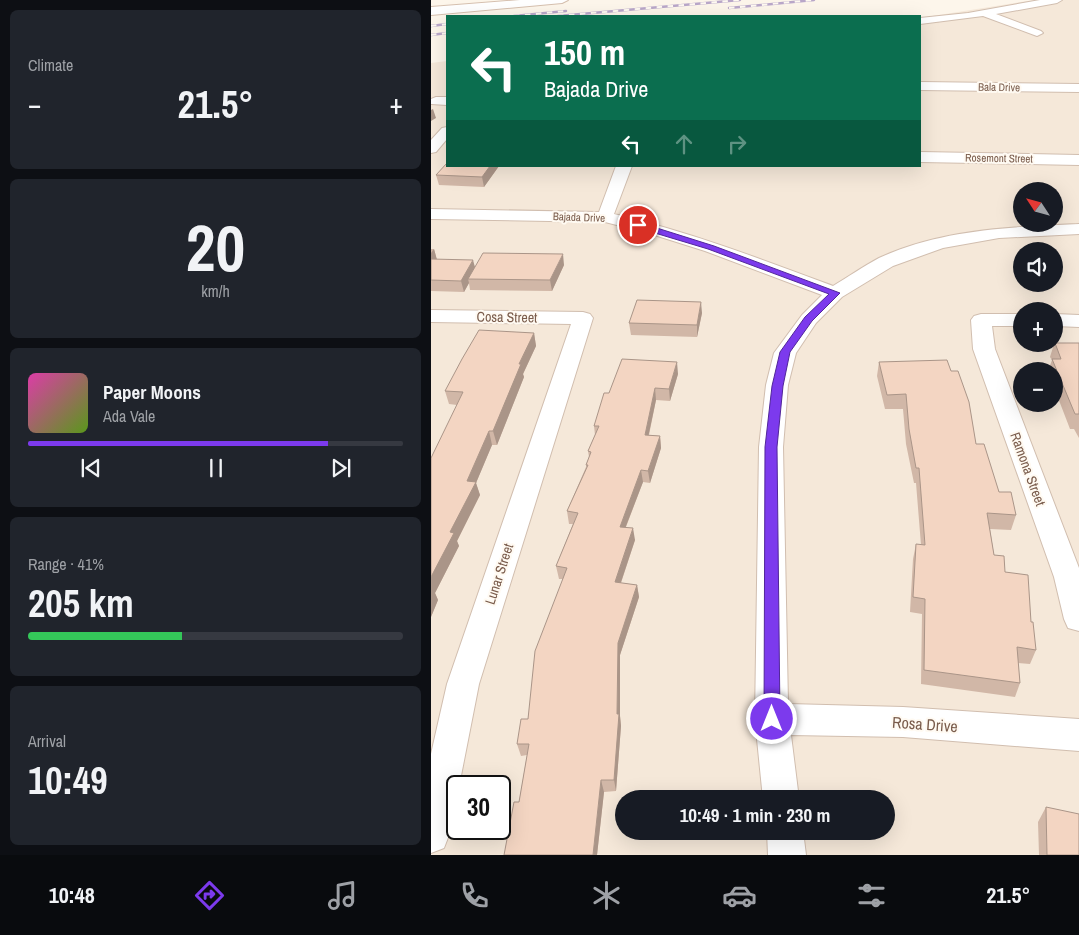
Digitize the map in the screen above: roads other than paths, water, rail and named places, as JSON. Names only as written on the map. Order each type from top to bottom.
[{"type":"main road","points":[[431,3],[469,0]]},
{"type":"main road","points":[[431,11],[562,0]]},
{"type":"street","points":[[921,21],[1057,0]]},
{"type":"street","points":[[982,13],[1037,33]]},
{"type":"street","name":"Bala Drive","points":[[921,86],[1079,88]]},
{"type":"street","points":[[431,149],[446,132]]},
{"type":"street","name":"Rosemont Street","points":[[921,157],[1079,160]]},
{"type":"street","points":[[605,217],[624,167]]},
{"type":"street","name":"Bajada Drive","points":[[431,214],[605,217],[654,229],[711,247],[835,293]]},
{"type":"street","points":[[780,790],[772,719],[771,447],[777,386],[785,352],[809,319],[835,293],[886,262],[939,243],[999,233],[1079,229]]},
{"type":"street","name":"Cosa Street","points":[[431,316],[583,318]]},
{"type":"street","name":"Lunar Street","points":[[431,835],[463,684],[583,318]]},
{"type":"street","name":"Ramona Street","points":[[1013,320],[981,320],[984,349],[1069,578],[1079,619]]},
{"type":"street","points":[[1063,320],[1079,321]]},
{"type":"street","name":"Rosa Drive","points":[[772,719],[903,722],[1079,735]]},
{"type":"street","points":[[786,840],[787,855]]},
{"type":"railway","points":[[569,15],[740,0]]},
{"type":"railway","points":[[729,8],[814,0]]},
{"type":"railway","points":[[524,15],[566,11]]},
{"type":"railway","points":[[431,26],[446,24]]},
{"type":"railway","points":[[431,35],[446,33]]}]
